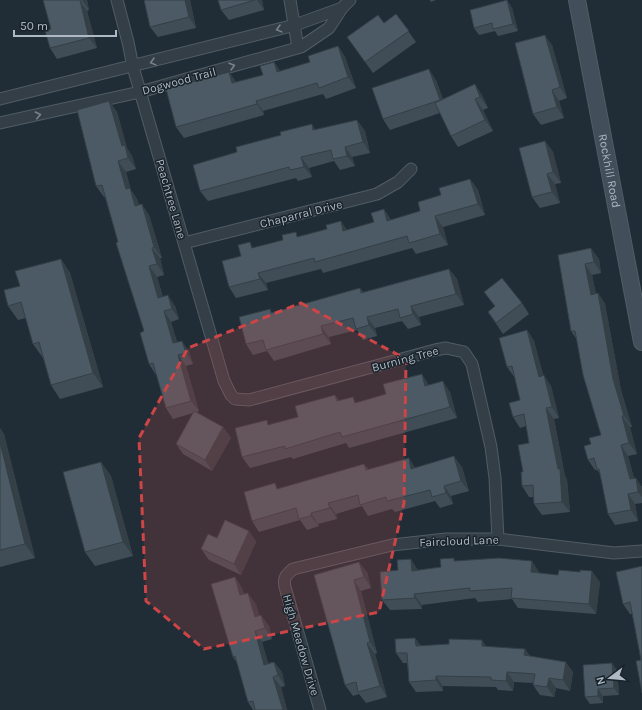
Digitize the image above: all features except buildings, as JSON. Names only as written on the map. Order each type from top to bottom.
[{"type":"street","name":"Peachtree Lane","points":[[117,0],[140,92],[217,358],[231,396]]},
{"type":"street","points":[[290,0],[297,42],[301,47]]},
{"type":"street","name":"Rockhill Road","points":[[577,0],[642,342]]},
{"type":"street","name":"Dogwood Trail","points":[[0,99],[133,67],[295,25],[346,4]]},
{"type":"street","name":"Dogwood Trail","points":[[0,123],[140,92],[301,47],[329,28],[346,4]]},
{"type":"street","name":"Chaparral Drive","points":[[184,243],[377,194],[398,182],[411,168]]},
{"type":"street","name":"Burning Tree","points":[[231,396],[235,399],[249,400],[435,350],[446,348],[464,352],[472,364],[491,448],[495,478],[498,539]]},
{"type":"street","name":"Faircloud Lane","points":[[284,580],[286,574],[293,568],[392,545],[446,539],[498,539],[542,543],[614,554],[642,551]]},
{"type":"street","name":"High Meadow Drive","points":[[284,580],[320,710]]},
{"type":"highlighted area","points":[[301,303],[406,359],[404,503],[379,612],[204,649],[146,601],[139,438],[188,348]]}]
